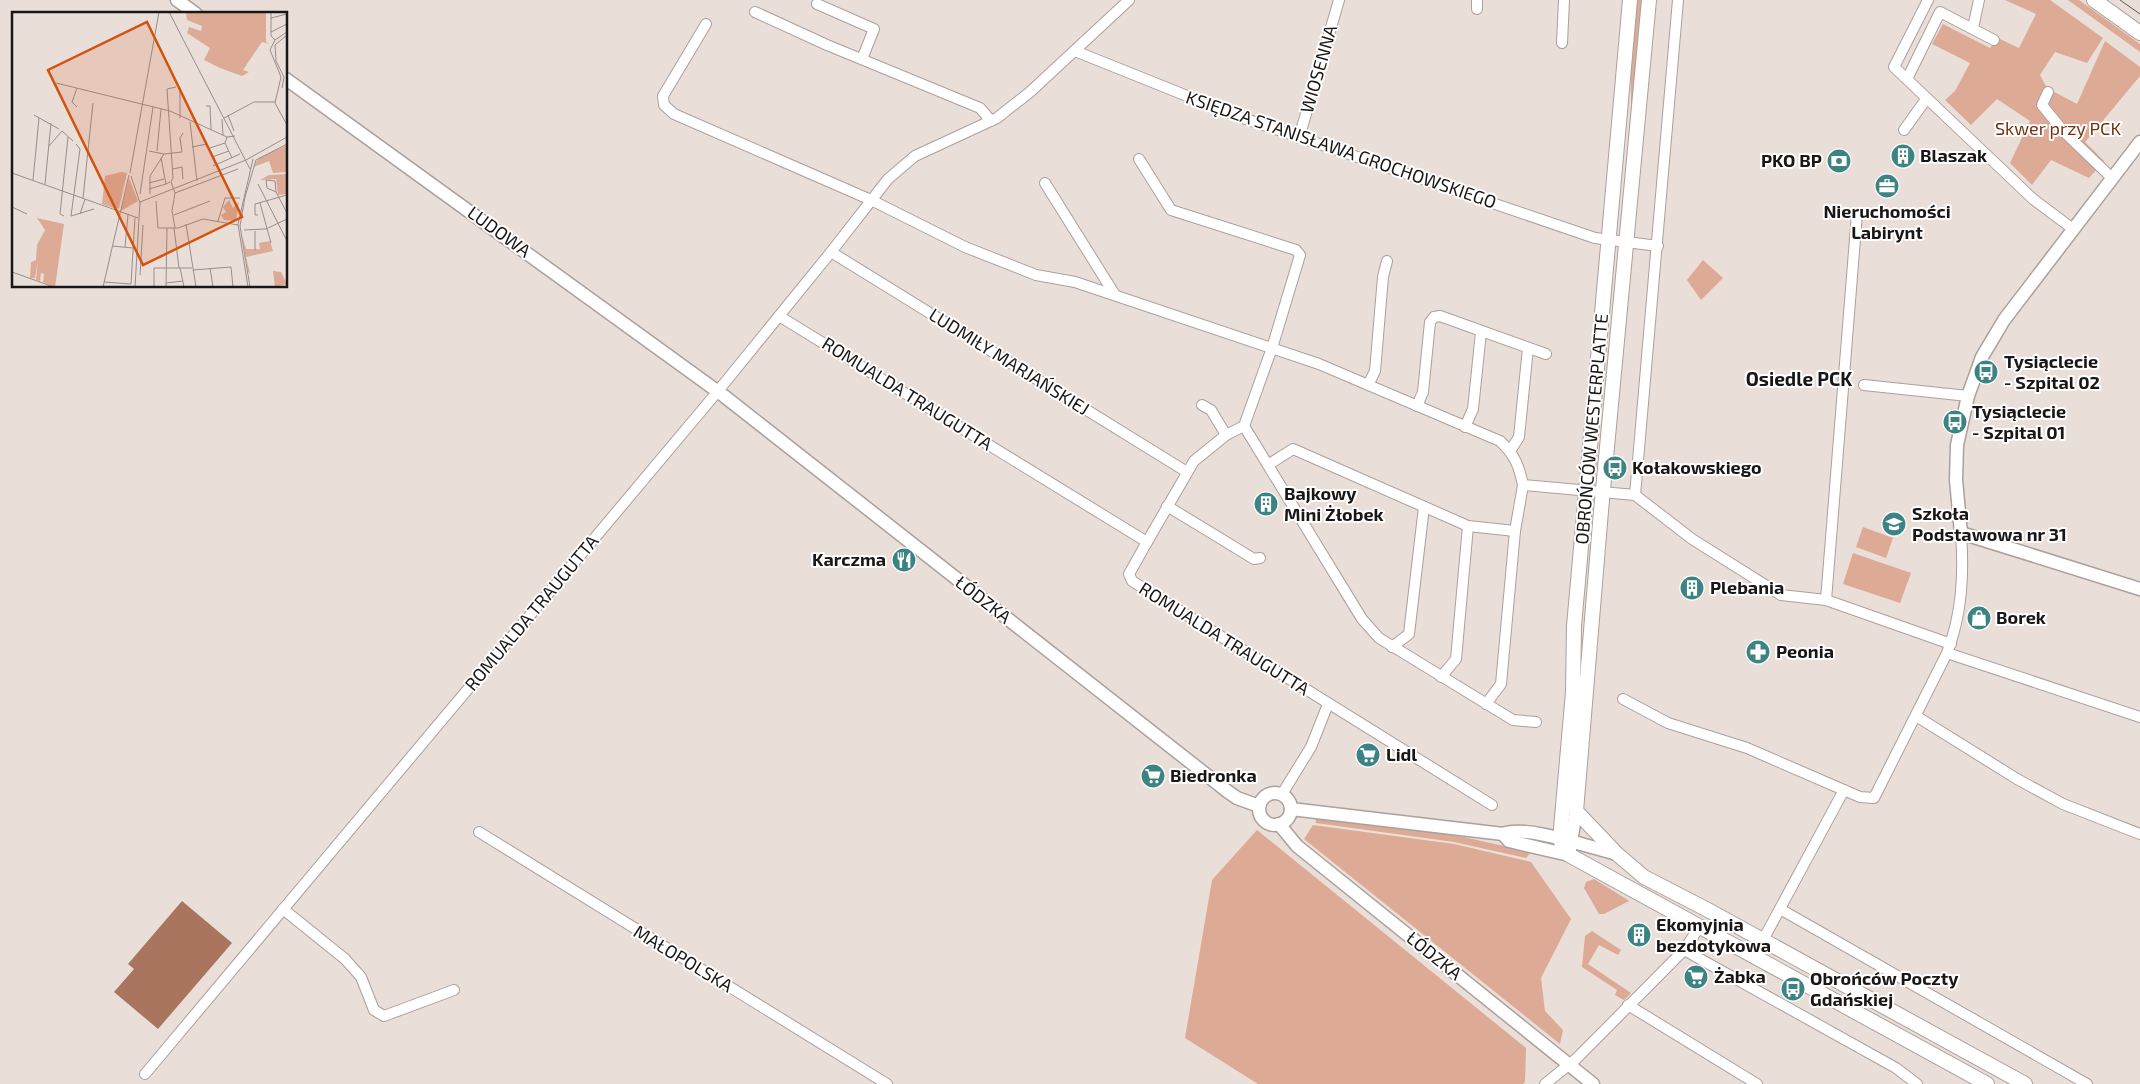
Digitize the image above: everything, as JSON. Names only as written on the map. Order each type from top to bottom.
[{"type":"main road","name":"OBROŃCÓW WESTERPLATTE","points":[[1567,846],[1574,626],[1630,0]]},
{"type":"main road","name":"OBROŃCÓW WESTERPLATTE","points":[[1576,811],[1603,492],[1649,0]]},
{"type":"main road","points":[[2094,0],[2140,33]]},
{"type":"main road","points":[[1576,811],[1617,854],[1644,877],[2025,1084]]},
{"type":"main road","points":[[1567,846],[1600,870],[1987,1084]]},
{"type":"street","points":[[177,0],[193,12]]},
{"type":"street","name":"ROMUALDA TRAUGUTTA","points":[[145,1074],[714,388],[779,316],[900,166],[915,156],[991,121],[1030,92],[1129,0]]},
{"type":"street","name":"WIOSENNA","points":[[1299,138],[1339,0]]},
{"type":"street","points":[[1562,43],[1564,0]]},
{"type":"street","points":[[1635,495],[1678,0]]},
{"type":"street","points":[[1928,0],[1894,67],[2033,199],[2073,229]]},
{"type":"street","points":[[1973,28],[1979,0]]},
{"type":"street","points":[[817,4],[874,29],[862,59]]},
{"type":"street","points":[[755,12],[980,108],[991,121]]},
{"type":"street","points":[[1907,79],[1940,12],[1994,40]]},
{"type":"street","points":[[706,24],[663,96],[663,101],[668,110],[871,200],[966,247],[1036,275],[1075,282],[1272,348],[1368,385],[1500,441],[1510,450],[1519,463],[1523,485],[1515,531],[1501,684],[1486,704]]},
{"type":"street","name":"KSIĘDZA STANISŁAWA GROCHOWSKIEGO","points":[[1075,51],[1237,116],[1299,138],[1609,241],[1658,246]]},
{"type":"street","name":"LUDOWA","points":[[288,80],[714,388]]},
{"type":"street","points":[[2048,92],[2042,105],[2063,131],[2111,177]]},
{"type":"street","points":[[1904,130],[1927,98]]},
{"type":"street","points":[[1623,698],[1668,722],[1747,748],[1860,797],[1874,798],[1949,648],[1958,619],[1962,596],[1961,533],[1956,480],[1957,445],[1968,396],[1982,357],[2004,320],[2111,177],[2140,142]]},
{"type":"street","points":[[1139,159],[1171,210],[1296,250],[1300,255],[1272,348],[1244,426],[1226,435],[1194,460],[1147,542]]},
{"type":"street","points":[[1045,183],[1115,295]]},
{"type":"street","points":[[1826,600],[1857,214]]},
{"type":"street","name":"LUDMIŁY MARJAŃSKIEJ","points":[[831,252],[1187,472]]},
{"type":"street","points":[[1368,385],[1374,371],[1383,277],[1387,261]]},
{"type":"street","name":"ROMUALDA TRAUGUTTA","points":[[779,316],[1147,542],[1129,574],[1132,581],[1492,805]]},
{"type":"street","points":[[1417,406],[1422,392],[1430,322],[1434,318],[1440,316],[1480,332],[1546,354]]},
{"type":"street","points":[[1465,427],[1473,409],[1480,332]]},
{"type":"street","points":[[1510,450],[1519,437],[1528,348]]},
{"type":"street","points":[[1864,385],[1968,396]]},
{"type":"street","name":"ŁÓDZKA","points":[[714,388],[1227,791],[1237,798],[1259,806]]},
{"type":"street","points":[[1202,406],[1211,410],[1226,435]]},
{"type":"street","points":[[1244,426],[1362,619],[1379,638],[1514,720],[1536,722]]},
{"type":"street","points":[[1268,465],[1293,449],[1468,526],[1515,531]]},
{"type":"street","points":[[1523,485],[1635,495],[1692,539],[1781,595],[1826,600],[1949,648],[2140,717]]},
{"type":"street","points":[[1167,506],[1254,559],[1260,558]]},
{"type":"street","points":[[1392,647],[1409,634],[1424,507]]},
{"type":"street","points":[[1441,677],[1456,659],[1468,526]]},
{"type":"street","points":[[1961,533],[2140,589]]},
{"type":"street","points":[[1282,794],[1311,747],[1328,704]]},
{"type":"street","points":[[1916,716],[2017,779],[2062,804],[2140,834]]},
{"type":"street","points":[[1763,940],[1844,790]]},
{"type":"street","points":[[1282,794],[1287,799],[1291,809],[1287,820],[1279,824],[1271,824],[1264,821],[1260,814],[1259,806],[1268,795],[1282,794]]},
{"type":"street","points":[[1291,809],[1503,834],[1512,830],[1537,833],[1567,846],[1617,854]]},
{"type":"street","name":"OBROŃCÓW WESTERPLATTE","points":[[1567,846],[1576,811]]},
{"type":"street","name":"ŁÓDZKA","points":[[1279,824],[1296,846],[1593,1084]]},
{"type":"street","name":"MAŁOPOLSKA","points":[[479,832],[887,1084]]},
{"type":"street","points":[[283,909],[345,959],[361,977],[374,1010],[379,1014],[384,1016],[454,990]]},
{"type":"street","points":[[1780,909],[2087,1084]]},
{"type":"street","points":[[1545,1084],[1569,1065],[1684,950],[1700,926]]},
{"type":"street","points":[[1684,950],[1896,1068],[1917,1084]]},
{"type":"street","points":[[1628,1005],[1757,1084]]},
{"type":"green space","points":[[1636,0],[1644,0],[1625,214],[1622,213],[1631,106],[1631,61]]},
{"type":"green space","name":"Skwer przy PCK","points":[[2005,0],[2050,0],[2103,38],[2087,63],[2055,52],[2040,75],[2047,88],[2077,104],[2105,41],[2140,67],[2140,76],[2085,142],[2104,161],[2089,178],[2051,160],[2032,185],[2010,163],[2030,121],[1997,99],[1971,125],[1945,100],[1955,91],[1970,63],[1932,44],[1943,24],[1990,48],[1998,38],[2019,48],[2036,14]]},
{"type":"green space","points":[[2068,0],[2079,0],[2140,44],[2140,52]]},
{"type":"green space","points":[[1703,260],[1723,278],[1701,300],[1687,280]]},
{"type":"green space","points":[[1863,527],[1893,538],[1886,558],[1856,547]]},
{"type":"green space","points":[[1853,553],[1911,573],[1900,603],[1843,584]]},
{"type":"green space","points":[[1315,816],[1446,833],[1531,852],[1526,858],[1454,842],[1316,823]]},
{"type":"green space","points":[[1313,825],[1454,844],[1531,862],[1571,919],[1541,978],[1545,1011],[1563,1030],[1560,1044],[1304,839]]},
{"type":"green space","points":[[1257,830],[1526,1048],[1525,1082],[1523,1084],[1258,1084],[1185,1038],[1212,880]]},
{"type":"green space","points":[[1594,879],[1629,901],[1604,914],[1599,914],[1584,888],[1586,882]]},
{"type":"green space","points":[[1592,931],[1621,950],[1618,955],[1599,945],[1588,964],[1631,993],[1624,1000],[1615,995],[1617,990],[1582,967],[1585,936]]},
{"type":"shaded area","points":[[182,901],[232,943],[158,1029],[114,992],[134,969],[128,964]]},
{"type":"tram line","points":[[2120,0],[2140,14]]},
{"type":"place","name":"Blaszak","points":[[1903,156]]},
{"type":"place","name":"PKO BP","points":[[1839,161]]},
{"type":"place","name":"Nieruchomości Labirynt","points":[[1887,186]]},
{"type":"place","name":"Tysiąclecie - Szpital 02","points":[[1986,372]]},
{"type":"place","name":"Tysiąclecie - Szpital 01","points":[[1955,422]]},
{"type":"place","name":"Kołakowskiego","points":[[1615,468]]},
{"type":"place","name":"Bajkowy Mini Żłobek","points":[[1266,504]]},
{"type":"place","name":"Szkoła Podstawowa nr 31","points":[[1894,524]]},
{"type":"place","name":"Karczma","points":[[904,560]]},
{"type":"place","name":"Plebania","points":[[1692,588]]},
{"type":"place","name":"Borek","points":[[1979,618]]},
{"type":"place","name":"Peonia","points":[[1758,652]]},
{"type":"place","name":"Lidl","points":[[1368,755]]},
{"type":"place","name":"Biedronka","points":[[1153,776]]},
{"type":"place","name":"Ekomyjnia bezdotykowa","points":[[1639,935]]},
{"type":"place","name":"Żabka","points":[[1696,977]]},
{"type":"place","name":"Obrońców Poczty Gdańskiej","points":[[1793,989]]},
{"type":"district","name":"Osiedle PCK","points":[[1799,379]]}]
